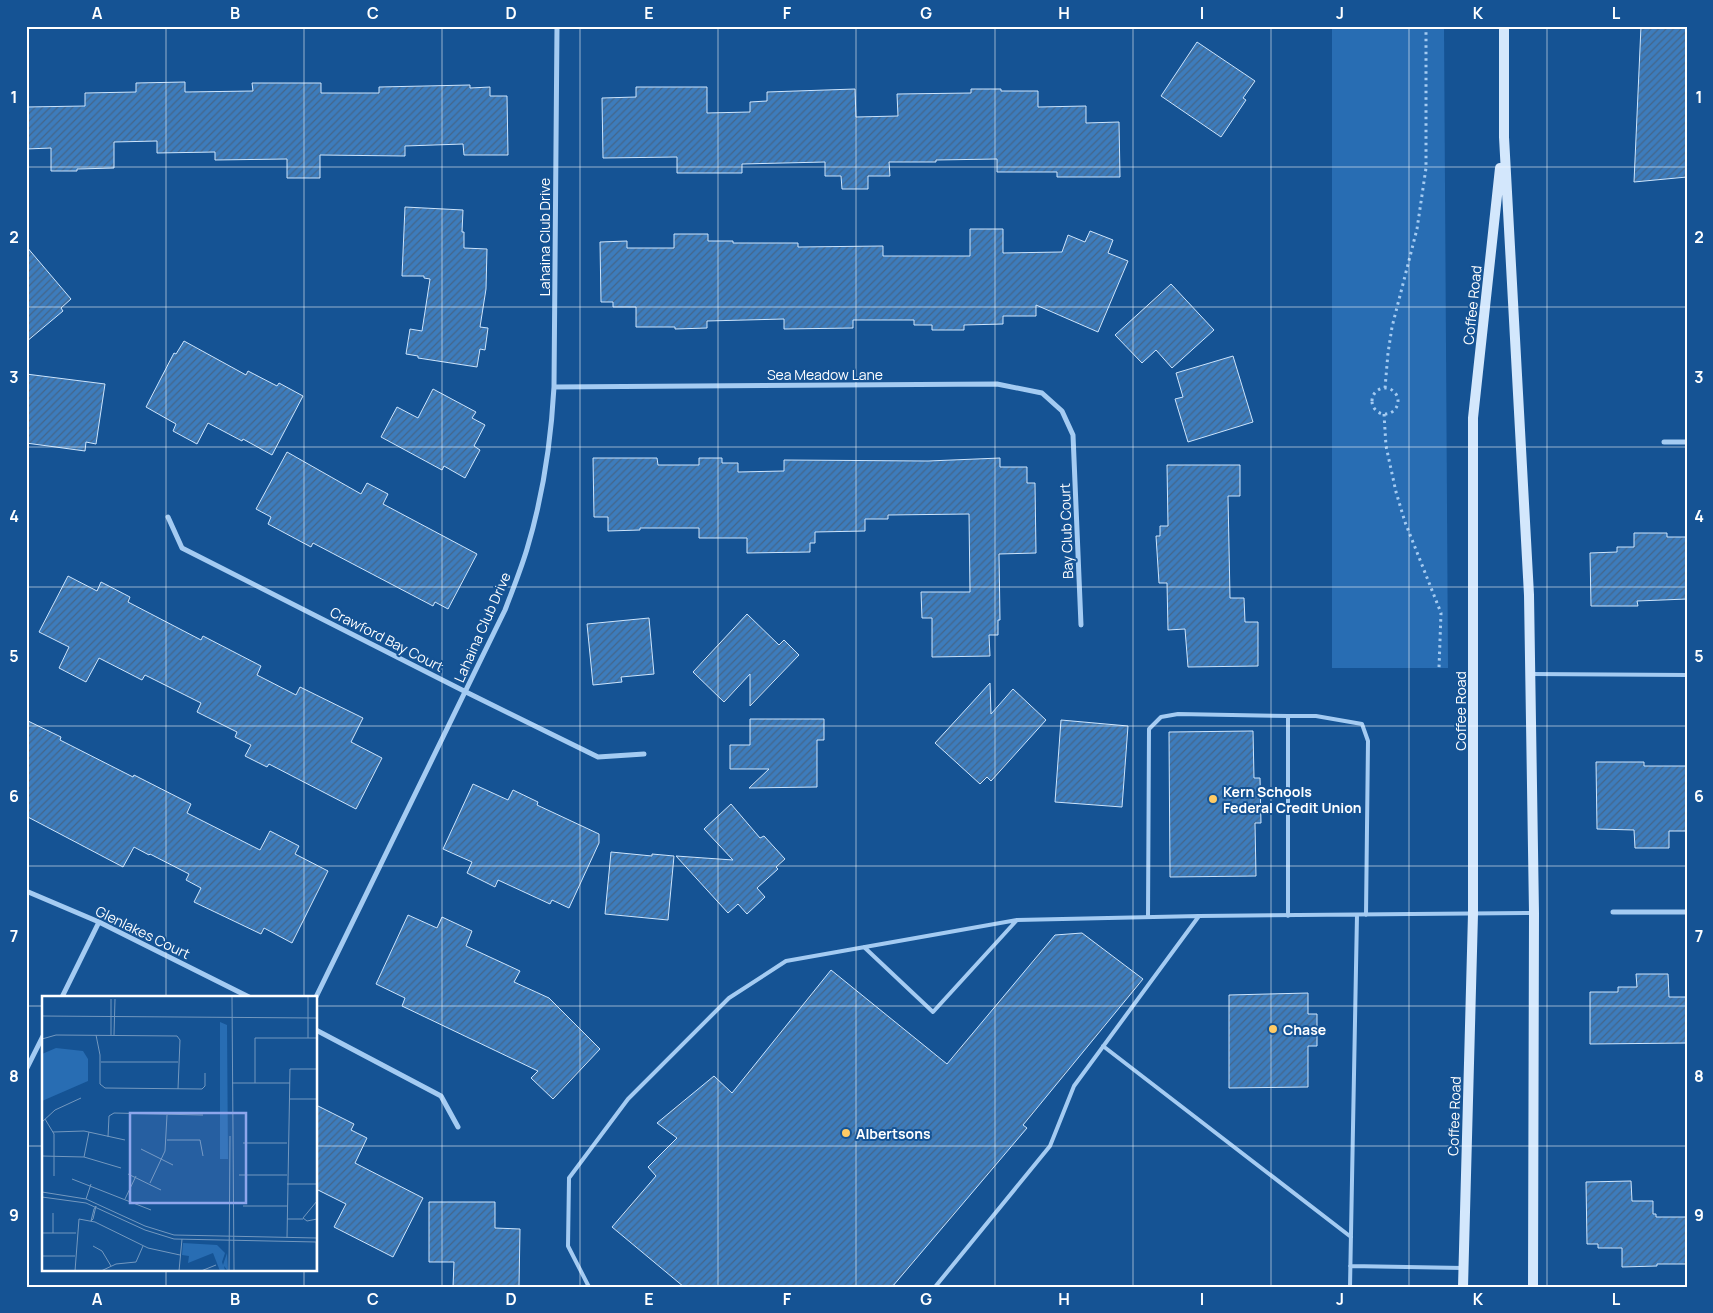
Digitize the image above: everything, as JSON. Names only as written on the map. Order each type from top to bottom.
[{"type":"main road","name":"Coffee Road","points":[[1504,26],[1504,137],[1529,594],[1534,913],[1533,1287]]},
{"type":"main road","name":"Coffee Road","points":[[1463,1287],[1473,914],[1473,418],[1504,137]]},
{"type":"street","name":"Lahaina Club Drive","points":[[316,996],[505,610],[527,549],[543,488],[552,426],[554,387],[557,26]]},
{"type":"street","name":"Sea Meadow Lane","points":[[554,387],[997,384],[1042,393],[1062,411],[1073,435]]},
{"type":"street","name":"Bay Club Court","points":[[1073,435],[1081,625]]},
{"type":"street","points":[[1664,442],[1687,442]]},
{"type":"street","name":"Crawford Bay Court","points":[[168,518],[182,548],[466,692],[598,757],[644,754]]},
{"type":"street","name":"Glenlakes Court","points":[[26,891],[99,922],[248,996]]},
{"type":"street","points":[[1613,912],[1687,912]]},
{"type":"street","points":[[62,996],[99,922]]},
{"type":"street","points":[[318,1031],[441,1096],[458,1127]]},
{"type":"street","points":[[26,1070],[42,1038]]},
{"type":"lane","points":[[1530,674],[1687,675]]},
{"type":"lane","points":[[1148,917],[1149,729],[1160,717],[1178,714],[1316,716],[1362,724],[1368,740],[1366,915]]},
{"type":"lane","points":[[1288,716],[1288,916]]},
{"type":"lane","points":[[589,1287],[568,1246],[569,1178],[628,1099],[729,998],[786,961],[1017,920],[1199,916],[1534,913]]},
{"type":"lane","points":[[1350,1287],[1357,915]]},
{"type":"lane","points":[[934,1287],[1050,1146],[1074,1086],[1199,916]]},
{"type":"lane","points":[[864,948],[933,1012],[1017,920]]},
{"type":"lane","points":[[1103,1046],[1351,1237]]},
{"type":"lane","points":[[1350,1266],[1463,1268]]},
{"type":"path","points":[[1385,388],[1392,327],[1417,229],[1426,168],[1426,26]]},
{"type":"path","points":[[1385,388],[1394,390],[1399,402],[1392,413],[1379,414],[1373,407],[1372,398],[1376,391],[1385,388]]},
{"type":"path","points":[[1384,414],[1386,446],[1396,492],[1408,530],[1441,613],[1439,668]]},
{"type":"shaded area","points":[[1332,26],[1444,26],[1448,668],[1332,668]]},
{"type":"building","points":[[1641,26],[1687,26],[1687,177],[1634,182]]},
{"type":"building","points":[[1197,42],[1255,81],[1243,98],[1246,100],[1221,137],[1161,96]]},
{"type":"building","points":[[185,82],[185,92],[253,91],[252,83],[321,83],[321,93],[379,93],[379,87],[470,85],[470,88],[490,87],[490,96],[507,96],[508,155],[464,155],[463,144],[405,146],[405,156],[320,155],[320,178],[287,178],[287,159],[215,160],[215,152],[157,153],[157,141],[114,142],[114,168],[77,169],[77,171],[51,171],[51,148],[26,149],[26,107],[85,106],[85,93],[136,92],[136,83]]},
{"type":"building","points":[[636,87],[707,87],[707,113],[750,112],[750,102],[767,101],[767,92],[855,89],[856,117],[898,116],[897,94],[971,93],[971,89],[1038,91],[1038,107],[1086,106],[1086,123],[1119,122],[1120,177],[1057,177],[1057,172],[997,172],[997,159],[889,162],[890,176],[868,176],[868,189],[842,189],[841,176],[825,176],[825,162],[742,164],[742,173],[677,173],[677,157],[603,158],[602,98],[636,97]]},
{"type":"building","points":[[405,207],[463,210],[462,232],[464,232],[464,248],[487,249],[486,289],[480,327],[488,328],[485,350],[480,349],[477,367],[418,358],[418,356],[406,354],[410,329],[422,331],[430,279],[424,278],[424,276],[402,276]]},
{"type":"building","points":[[970,229],[1003,229],[1003,253],[1062,252],[1068,235],[1085,242],[1090,231],[1113,240],[1108,253],[1128,261],[1098,332],[1036,305],[1036,316],[1003,316],[1003,324],[964,325],[964,330],[932,330],[932,325],[914,325],[914,320],[853,320],[853,328],[784,329],[784,319],[707,321],[707,328],[675,329],[675,327],[636,327],[636,307],[613,307],[613,302],[601,302],[600,242],[627,241],[627,248],[674,248],[674,234],[708,234],[708,241],[733,241],[733,243],[798,243],[798,247],[883,246],[883,256],[970,256]]},
{"type":"building","points":[[26,246],[71,299],[61,308],[63,311],[26,342]]},
{"type":"building","points":[[1171,284],[1214,330],[1172,368],[1156,350],[1142,363],[1115,335]]},
{"type":"building","points":[[184,341],[246,375],[248,371],[277,386],[279,383],[303,396],[272,455],[208,423],[197,444],[173,431],[176,424],[146,407],[174,353],[176,354]]},
{"type":"building","points":[[1233,356],[1253,422],[1188,442],[1175,399],[1183,397],[1176,373]]},
{"type":"building","points":[[26,374],[105,384],[96,444],[86,442],[85,451],[26,443]]},
{"type":"building","points":[[433,389],[476,412],[472,418],[485,425],[474,446],[480,450],[465,478],[444,466],[442,470],[381,437],[397,407],[418,418]]},
{"type":"building","points":[[287,452],[361,494],[367,483],[388,494],[383,504],[477,554],[448,609],[435,602],[433,606],[313,543],[311,547],[268,524],[271,517],[256,509]]},
{"type":"building","points":[[593,458],[657,458],[658,465],[699,465],[699,458],[722,458],[722,463],[738,463],[738,472],[784,471],[784,460],[928,461],[1000,458],[1000,467],[1027,467],[1027,483],[1035,483],[1036,553],[999,554],[1000,620],[998,620],[998,635],[989,635],[990,656],[932,657],[932,618],[922,618],[921,592],[970,592],[969,514],[888,515],[888,519],[865,519],[865,531],[815,532],[815,543],[810,543],[810,552],[747,553],[747,538],[699,538],[699,528],[640,528],[640,530],[608,531],[608,517],[594,517]]},
{"type":"building","points":[[1167,465],[1240,465],[1240,496],[1228,496],[1230,598],[1244,598],[1245,622],[1258,622],[1258,666],[1188,667],[1185,629],[1168,630],[1167,583],[1159,583],[1156,536],[1160,536],[1160,526],[1168,526]]},
{"type":"building","points":[[1634,533],[1667,533],[1667,537],[1687,537],[1687,599],[1637,601],[1638,606],[1591,606],[1590,553],[1617,552],[1617,547],[1634,547]]},
{"type":"building","points":[[68,576],[97,591],[101,582],[130,597],[128,602],[201,640],[203,636],[261,666],[257,675],[296,695],[300,687],[363,718],[351,742],[382,758],[356,809],[269,764],[267,767],[245,756],[251,745],[235,737],[237,732],[197,712],[201,703],[145,675],[142,680],[99,658],[86,682],[59,668],[69,647],[39,632]]},
{"type":"building","points":[[747,614],[779,645],[784,640],[799,655],[750,706],[750,674],[724,702],[693,672]]},
{"type":"building","points":[[649,618],[654,674],[621,677],[622,682],[593,685],[587,624]]},
{"type":"building","points":[[990,683],[991,714],[1013,689],[1046,720],[991,781],[987,777],[980,784],[935,743]]},
{"type":"building","points":[[750,719],[824,719],[824,740],[817,740],[817,787],[749,788],[769,769],[730,769],[730,745],[750,745]]},
{"type":"building","points":[[26,720],[61,737],[60,740],[191,804],[187,813],[260,850],[270,831],[299,846],[295,854],[328,871],[292,943],[264,928],[261,934],[194,902],[201,888],[186,880],[189,874],[150,854],[134,847],[123,867],[26,816]]},
{"type":"building","points":[[1061,720],[1128,726],[1122,807],[1055,802]]},
{"type":"building","name":"Kern Schools Federal Credit Union","points":[[1253,731],[1254,778],[1260,778],[1261,823],[1255,823],[1256,876],[1170,877],[1169,732]]},
{"type":"building","points":[[1596,762],[1644,762],[1644,766],[1687,766],[1687,831],[1669,831],[1669,848],[1635,848],[1634,830],[1597,829]]},
{"type":"building","points":[[473,784],[508,800],[513,790],[538,802],[537,805],[599,834],[599,843],[569,908],[552,900],[550,904],[498,880],[495,887],[467,873],[472,862],[443,849]]},
{"type":"building","points":[[731,804],[760,838],[764,836],[785,859],[776,867],[778,869],[757,888],[765,897],[747,914],[738,904],[728,913],[676,856],[733,860],[704,829]]},
{"type":"building","points":[[611,852],[674,856],[668,920],[605,914]]},
{"type":"building","points":[[408,915],[437,928],[442,917],[472,931],[466,946],[520,971],[514,982],[549,998],[600,1049],[553,1099],[531,1078],[538,1071],[402,1006],[405,998],[376,984]]},
{"type":"building","name":"Albertsons","points":[[1082,933],[1143,979],[1023,1125],[1027,1128],[892,1287],[684,1287],[612,1227],[656,1176],[648,1167],[677,1138],[657,1123],[714,1076],[732,1093],[831,970],[947,1064],[1055,935]]},
{"type":"building","points":[[1636,974],[1668,974],[1669,997],[1687,997],[1687,1043],[1590,1044],[1590,992],[1618,992],[1618,987],[1637,987]]},
{"type":"building","name":"Chase","points":[[1308,993],[1308,1014],[1317,1014],[1317,1046],[1308,1046],[1308,1087],[1229,1088],[1229,995]]},
{"type":"building","points":[[318,1106],[354,1124],[351,1130],[367,1138],[355,1163],[423,1198],[393,1257],[334,1227],[346,1204],[318,1190]]},
{"type":"building","points":[[1631,1181],[1632,1201],[1653,1201],[1653,1214],[1656,1214],[1656,1217],[1687,1217],[1687,1264],[1622,1267],[1622,1248],[1598,1248],[1598,1244],[1587,1244],[1586,1182]]},
{"type":"building","points":[[429,1202],[495,1202],[495,1228],[520,1229],[519,1287],[453,1287],[454,1262],[429,1262]]},
{"type":"place","name":"Kern Schools Federal Credit Union","points":[[1213,799]]},
{"type":"place","name":"Chase","points":[[1273,1029]]},
{"type":"place","name":"Albertsons","points":[[846,1133]]}]
